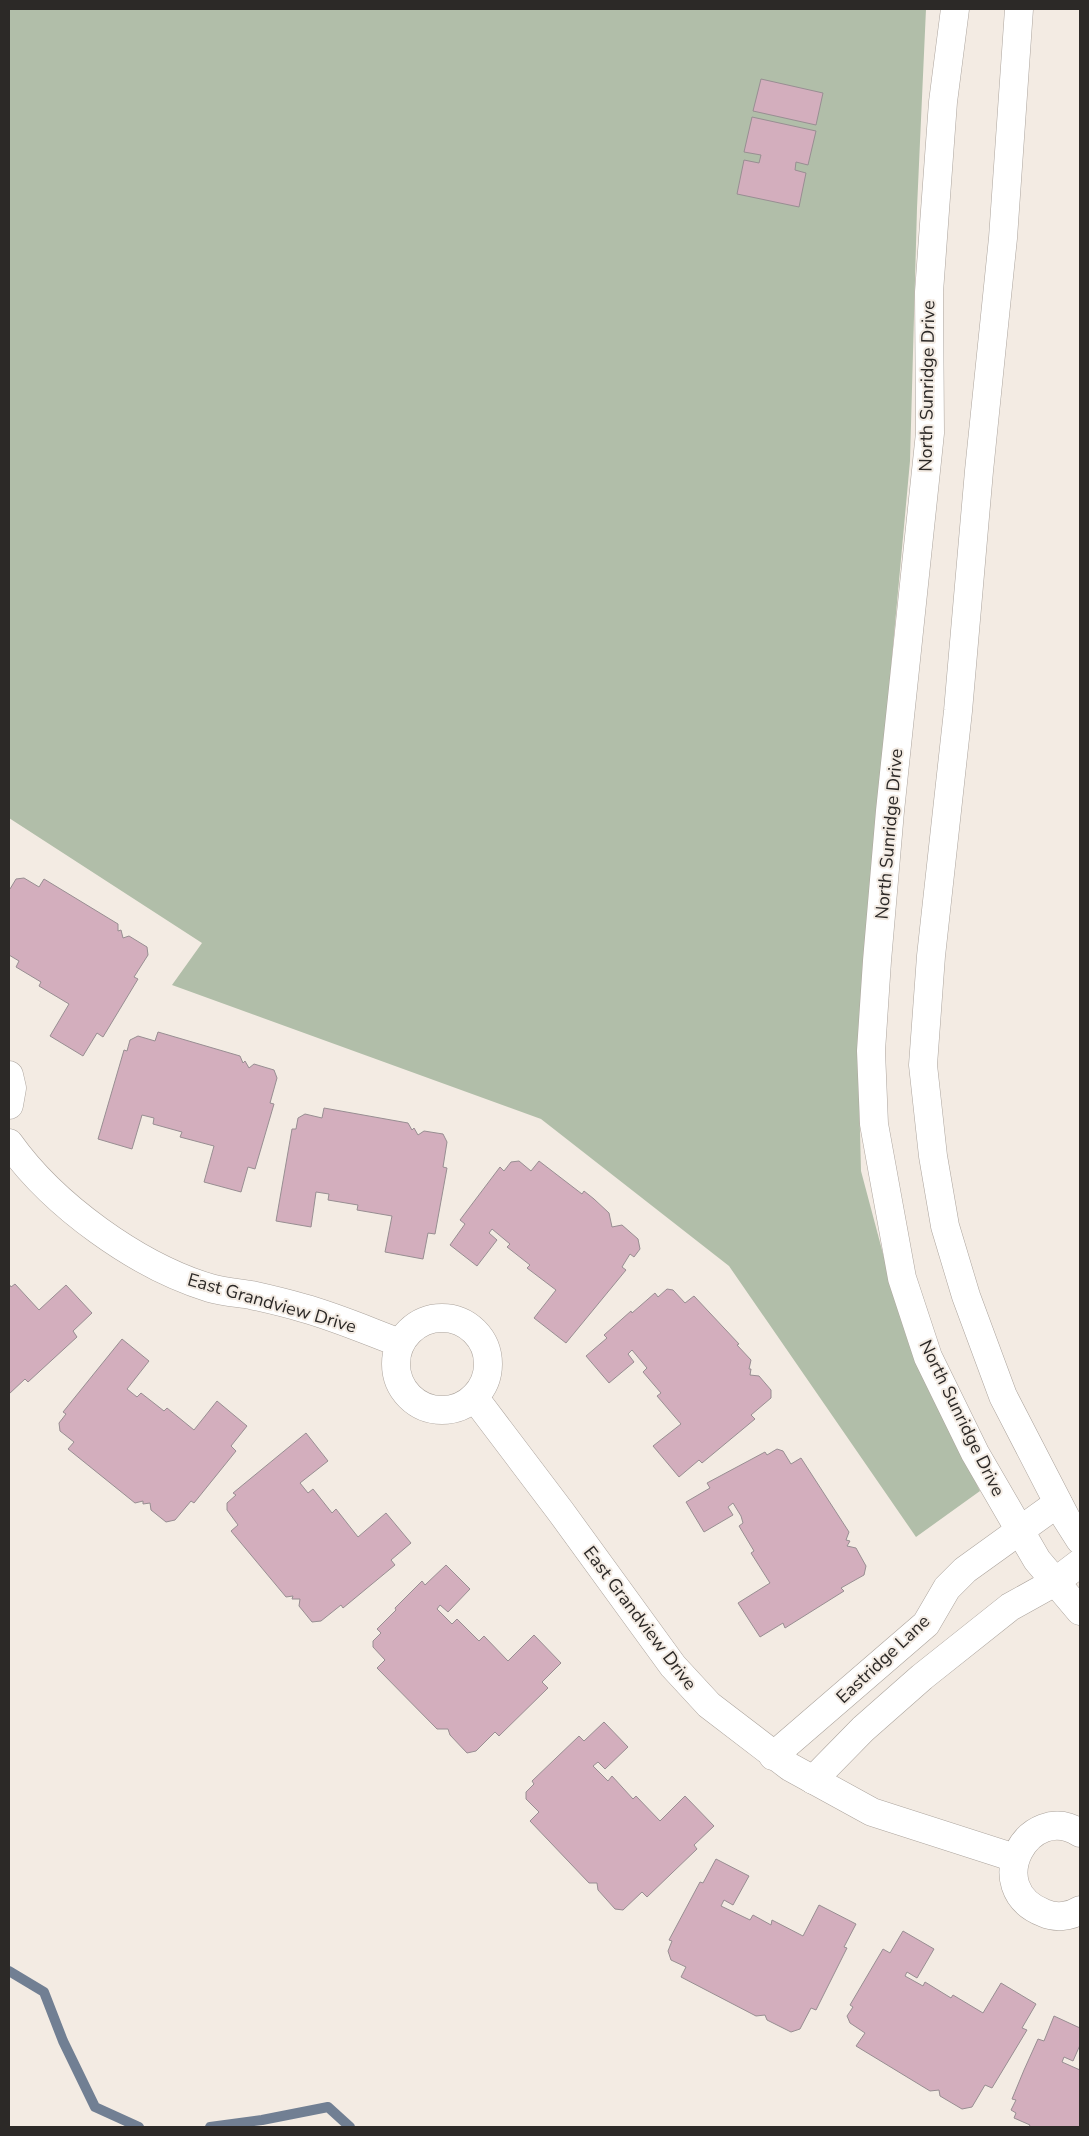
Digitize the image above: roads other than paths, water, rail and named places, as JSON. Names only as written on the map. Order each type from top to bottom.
[{"type":"street","name":"North Sunridge Drive","points":[[955,9],[943,102],[929,292],[930,433],[890,812],[877,961],[871,1051],[874,1124],[885,1193],[902,1278],[928,1357],[975,1453],[1037,1560],[1080,1611]]},
{"type":"street","points":[[1019,9],[1003,238],[979,471],[958,710],[931,956],[923,1066],[933,1156],[944,1226],[966,1296],[1003,1396],[1058,1503],[1080,1540]]},
{"type":"street","points":[[9,1075],[12,1088],[9,1104]]},
{"type":"street","name":"East Grandview Drive","points":[[9,1144],[25,1167],[97,1230],[171,1273],[211,1288],[305,1309],[400,1343]]},
{"type":"street","points":[[439,1317],[455,1319],[470,1326],[480,1338],[487,1352],[488,1368],[484,1384],[474,1397],[462,1405],[449,1410],[434,1410],[420,1405],[409,1396],[400,1384],[396,1370],[396,1356],[400,1343],[410,1330],[423,1321],[439,1317]]},
{"type":"street","name":"East Grandview Drive","points":[[474,1397],[561,1512],[672,1666],[709,1705],[773,1756],[872,1812],[1015,1858]]},
{"type":"street","name":"Eastridge Lane","points":[[773,1756],[926,1624],[947,1588],[964,1570],[1058,1503]]},
{"type":"street","points":[[813,1780],[863,1729],[922,1676],[1010,1607],[1055,1582],[1080,1562]]},
{"type":"street","points":[[1080,1833],[1061,1826],[1046,1828],[1033,1834],[1022,1845],[1015,1858],[1013,1872],[1015,1886],[1023,1900],[1034,1909],[1047,1915],[1062,1916],[1080,1910]]},
{"type":"waterway","points":[[9,1971],[44,1992],[63,2041],[95,2107],[139,2127]]},
{"type":"waterway","points":[[210,2127],[262,2120],[328,2107],[350,2127]]}]
